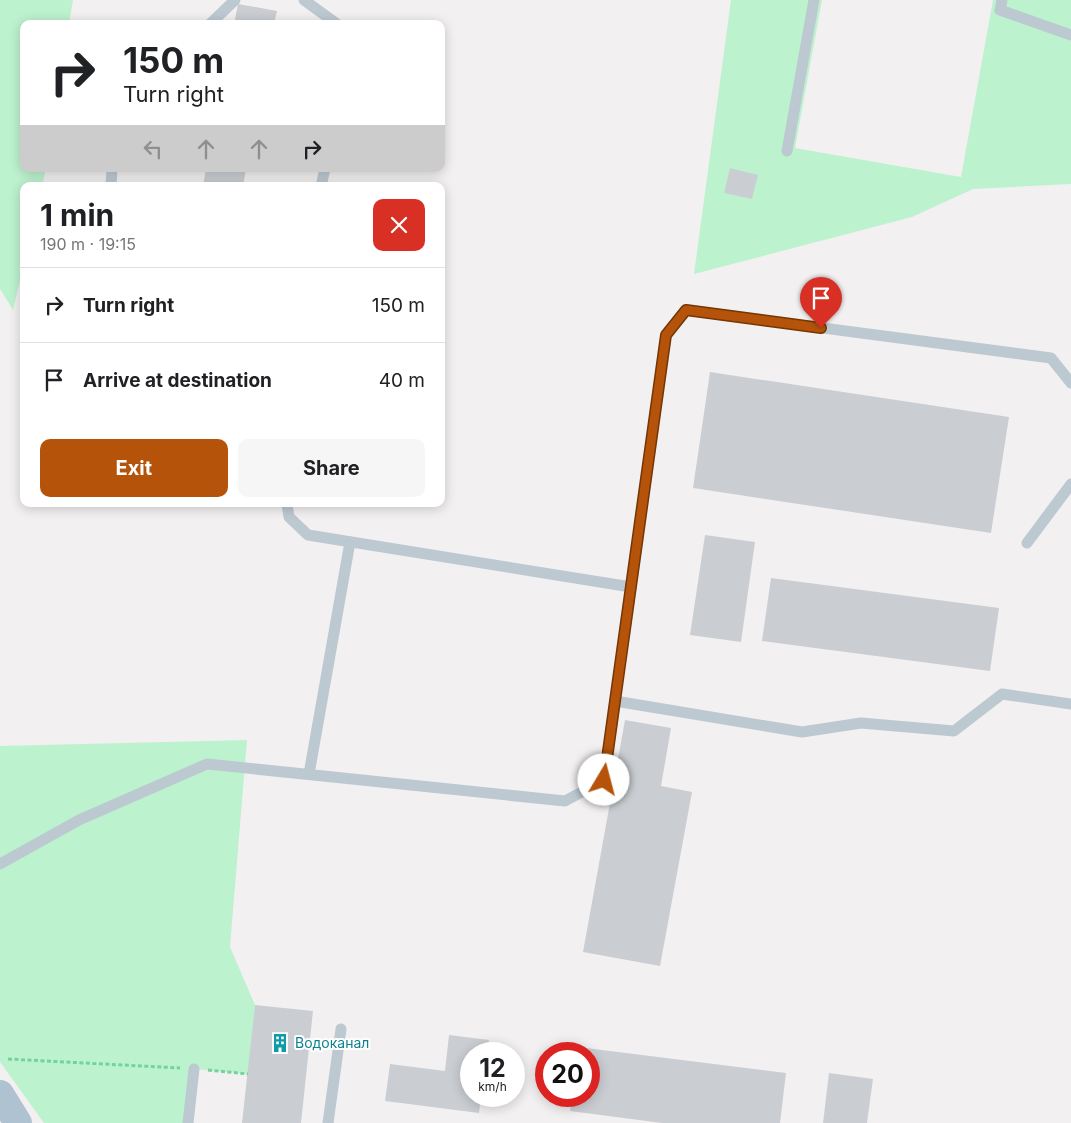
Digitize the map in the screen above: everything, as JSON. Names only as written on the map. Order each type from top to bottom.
[{"type":"main road","points":[[0,1094],[18,1123]]},
{"type":"lane","points":[[214,20],[235,0]]},
{"type":"lane","points":[[304,0],[332,20]]},
{"type":"lane","points":[[787,152],[814,0]]},
{"type":"lane","points":[[1002,0],[1000,10],[1071,35]]},
{"type":"lane","points":[[0,864],[79,820],[207,764],[565,801],[604,780],[666,335],[686,310],[1051,358],[1071,383]]},
{"type":"lane","points":[[1026,543],[1071,484]]},
{"type":"lane","points":[[287,507],[289,517],[308,535],[631,587]]},
{"type":"lane","points":[[309,774],[350,542]]},
{"type":"lane","points":[[615,701],[802,732],[861,723],[954,731],[1002,694],[1071,704]]},
{"type":"lane","points":[[328,1123],[341,1029]]},
{"type":"lane","points":[[188,1123],[194,1069]]},
{"type":"path","points":[[8,1059],[194,1069],[248,1074]]},
{"type":"green space","points":[[0,0],[73,0],[70,20],[20,20],[20,172],[45,172],[43,182],[20,182],[20,281],[13,310],[0,289]]},
{"type":"green space","points":[[731,0],[822,0],[795,148],[961,177],[993,0],[1071,0],[1071,184],[973,189],[912,217],[694,274]]},
{"type":"green space","points":[[247,740],[230,947],[255,1005],[248,1074],[194,1069],[188,1123],[44,1123],[0,1062],[0,746]]},
{"type":"building","points":[[238,4],[277,11],[275,20],[235,20]]},
{"type":"building","points":[[730,168],[758,175],[752,199],[724,193]]},
{"type":"building","points":[[205,172],[245,172],[244,182],[204,182]]},
{"type":"building","points":[[710,372],[1009,417],[991,533],[693,488]]},
{"type":"building","points":[[705,535],[755,542],[741,642],[690,635]]},
{"type":"building","points":[[771,578],[999,608],[990,671],[762,641]]},
{"type":"building","points":[[625,720],[671,728],[661,786],[692,792],[660,966],[583,952]]},
{"type":"building","name":"Водоканал","points":[[255,1005],[313,1011],[301,1123],[242,1123]]},
{"type":"building","points":[[449,1035],[489,1040],[489,1042],[460,1042],[460,1107],[480,1107],[479,1113],[385,1101],[390,1064],[445,1071]]},
{"type":"building","points":[[600,1050],[786,1073],[780,1123],[662,1123],[570,1111],[571,1107],[600,1107]]},
{"type":"building","points":[[829,1073],[873,1079],[867,1123],[823,1123]]},
{"type":"place","name":"Водоканал","points":[[280,1043]]},
{"type":"route","points":[[604,780],[666,335],[686,310],[821,328]]}]
